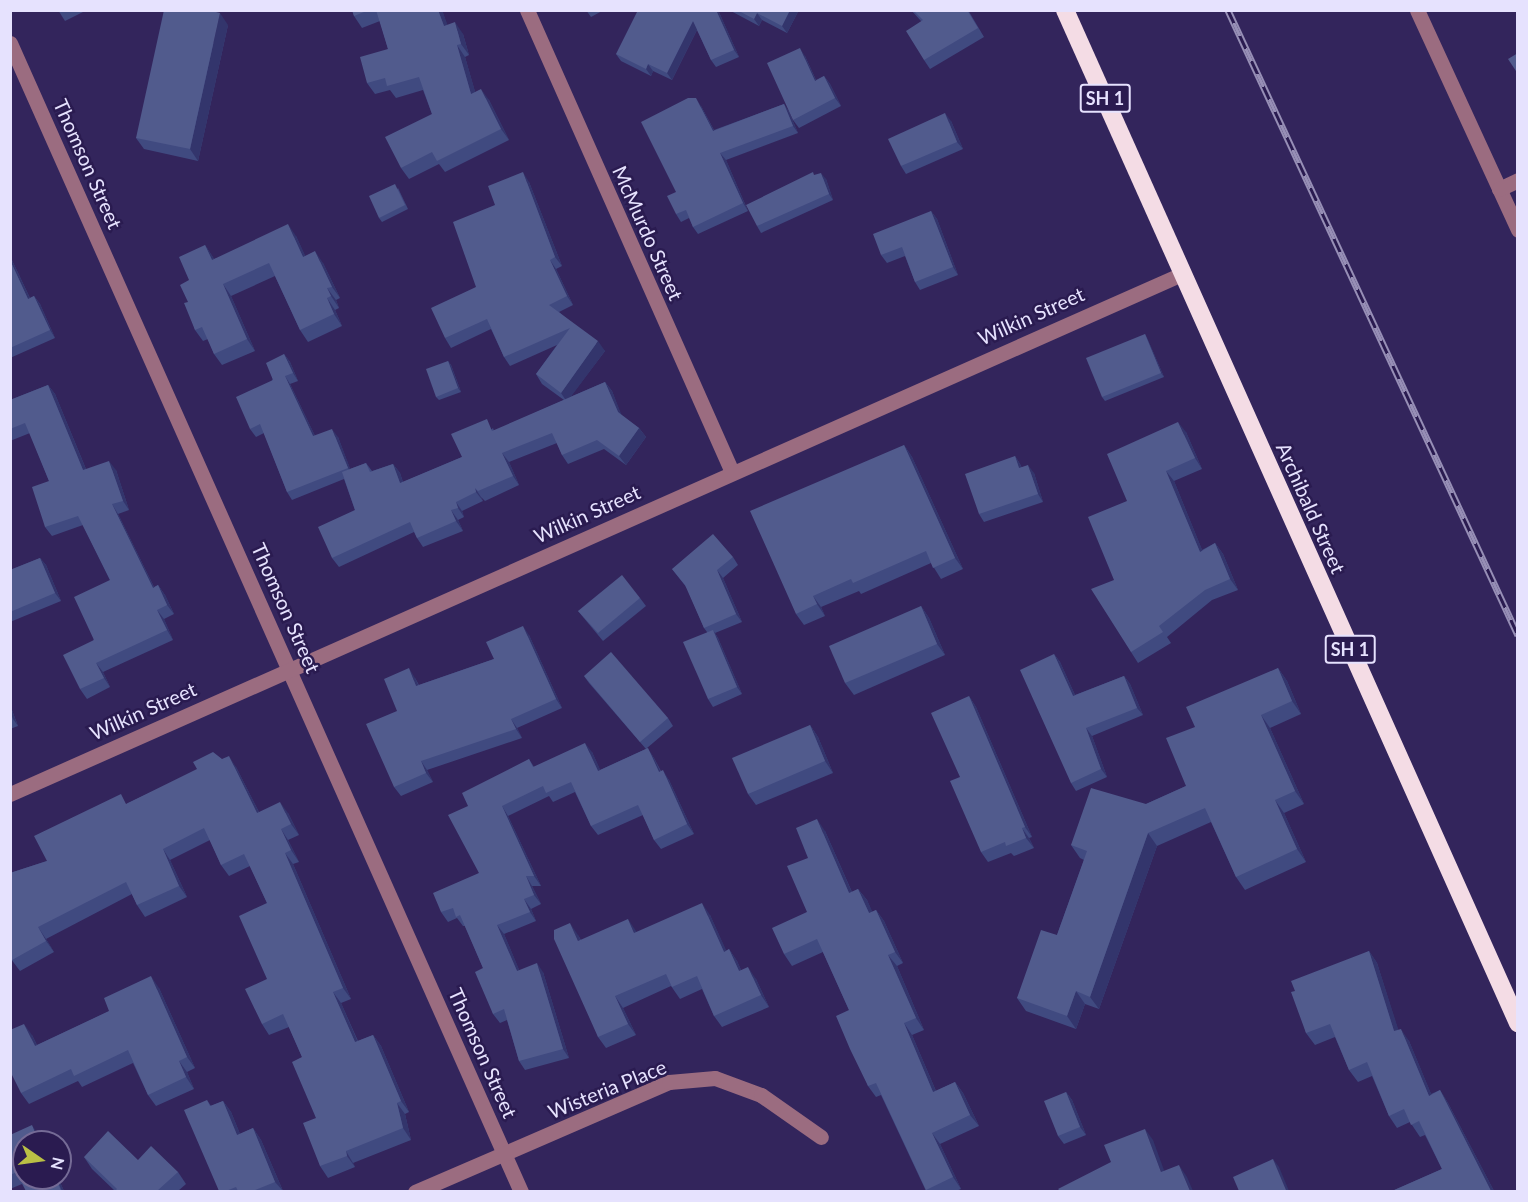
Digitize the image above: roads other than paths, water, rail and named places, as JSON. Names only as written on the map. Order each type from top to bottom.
[{"type":"highway","name":"Archibald Street","points":[[1065,10],[1518,1023]]},
{"type":"street","name":"McMurdo Street","points":[[527,10],[732,472]]},
{"type":"street","points":[[1417,10],[1518,230]]},
{"type":"street","name":"Thomson Street","points":[[10,43],[521,1191]]},
{"type":"street","points":[[1499,189],[1518,180]]},
{"type":"street","name":"Wilkin Street","points":[[10,794],[1182,274]]},
{"type":"street","name":"Wisteria Place","points":[[415,1191],[505,1155],[669,1082],[715,1078],[761,1095],[821,1137]]},
{"type":"railway","points":[[1228,10],[1518,635]]}]
